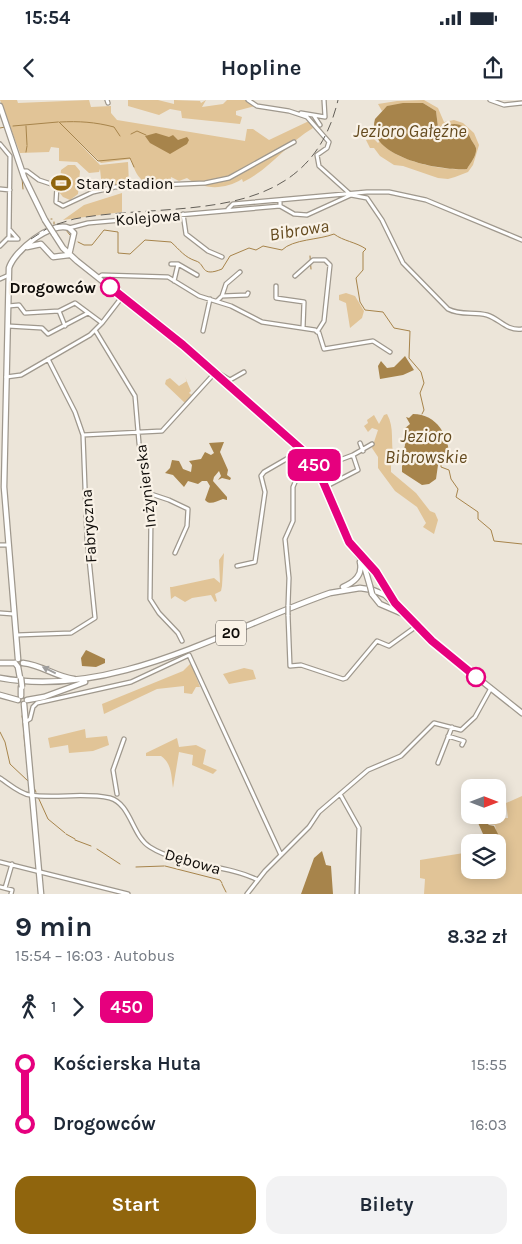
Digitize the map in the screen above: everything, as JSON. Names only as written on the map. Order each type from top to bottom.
[{"type":"main road","points":[[0,104],[28,186],[45,220],[62,247],[69,255],[215,373],[302,450],[325,487],[345,537],[364,564],[372,594],[380,604],[406,615]]},
{"type":"main road","points":[[41,894],[4,492],[2,449],[8,326],[8,275],[11,262],[26,246],[38,236],[58,227],[69,228],[74,235],[69,255]]},
{"type":"main road","points":[[38,236],[41,244],[53,257],[69,255]]},
{"type":"main road","points":[[38,236],[47,251]]},
{"type":"main road","points":[[26,246],[41,244]]},
{"type":"main road","points":[[62,247],[72,244]]},
{"type":"main road","points":[[62,247],[62,256]]},
{"type":"main road","points":[[336,516],[349,542],[376,572],[395,603]]},
{"type":"main road","points":[[330,593],[358,578],[361,566],[358,555]]},
{"type":"main road","name":"20","points":[[0,679],[37,685],[84,681],[141,668],[351,588]]},
{"type":"main road","name":"20","points":[[84,681],[146,664],[330,593],[351,588],[373,590],[395,603],[439,647],[522,713]]},
{"type":"main road","points":[[0,663],[40,666],[65,678],[84,681]]},
{"type":"main road","points":[[0,695],[22,700],[44,698],[84,681]]},
{"type":"street","points":[[248,100],[257,106],[325,117],[324,100]]},
{"type":"street","points":[[490,100],[499,104],[520,104]]},
{"type":"street","points":[[301,114],[318,126]]},
{"type":"street","points":[[314,116],[318,132],[329,143],[318,155],[318,166],[350,194],[367,198],[382,220],[403,263],[448,309],[456,313],[485,314],[506,327],[522,329]]},
{"type":"street","points":[[23,171],[27,171],[39,180],[57,186],[56,202],[63,206],[94,192],[115,187],[205,183],[229,178],[294,142]]},
{"type":"street","points":[[0,144],[10,156],[9,239]]},
{"type":"street","points":[[10,156],[16,153]]},
{"type":"street","points":[[0,189],[10,190]]},
{"type":"street","name":"Kolejowa","points":[[228,209],[233,204],[390,192],[416,197],[522,240]]},
{"type":"street","name":"Kolejowa","points":[[69,228],[81,223],[280,206],[294,214],[307,215],[350,194]]},
{"type":"street","points":[[280,200],[280,206]]},
{"type":"street","points":[[183,214],[186,234],[208,251],[222,256]]},
{"type":"street","points":[[0,246],[9,239],[18,240],[10,230]]},
{"type":"street","points":[[295,276],[313,260],[325,260],[330,265],[324,321],[318,332],[324,349],[373,341],[390,352]]},
{"type":"street","points":[[171,264],[178,264],[197,275]]},
{"type":"street","points":[[174,281],[178,264]]},
{"type":"street","points":[[217,301],[222,296],[225,286],[240,272]]},
{"type":"street","points":[[0,279],[8,275]]},
{"type":"street","points":[[98,278],[101,275],[163,277],[174,281],[199,296],[217,301],[262,322],[318,332]]},
{"type":"street","points":[[276,286],[276,298],[304,302],[303,328]]},
{"type":"street","points":[[222,296],[247,295],[248,293]]},
{"type":"street","points":[[6,377],[21,375],[95,330],[123,297]]},
{"type":"street","points":[[203,331],[210,299]]},
{"type":"street","points":[[8,306],[19,306],[25,313],[59,311],[75,303],[102,323]]},
{"type":"street","points":[[59,311],[65,326]]},
{"type":"street","points":[[8,326],[42,328],[48,334],[88,313]]},
{"type":"street","name":"Inżynierska","points":[[95,330],[134,392],[151,520],[150,599],[178,633],[182,641]]},
{"type":"street","name":"Fabryczna","points":[[17,635],[71,633],[95,618],[87,538],[84,435],[76,412],[48,358]]},
{"type":"street","points":[[84,435],[159,432],[166,428],[215,373],[217,372],[230,380],[244,372]]},
{"type":"street","points":[[360,443],[363,451]]},
{"type":"street","points":[[316,470],[363,451],[372,444]]},
{"type":"street","points":[[237,566],[255,562],[266,492],[261,476],[264,472],[302,450]]},
{"type":"street","points":[[325,487],[358,470],[353,455]]},
{"type":"street","points":[[307,456],[293,487],[293,521],[285,539],[289,578],[290,666],[301,665],[342,679],[346,678],[377,641],[389,646],[414,628]]},
{"type":"street","points":[[148,493],[188,509],[187,526],[175,553]]},
{"type":"street","points":[[0,545],[8,545]]},
{"type":"street","points":[[0,613],[15,614]]},
{"type":"street","points":[[24,722],[30,720],[33,707],[37,703],[130,682],[189,655],[281,855]]},
{"type":"street","points":[[247,894],[281,855],[309,827],[319,812],[373,766],[401,756],[434,723],[461,730],[475,716],[491,688]]},
{"type":"street","points":[[438,763],[452,727]]},
{"type":"street","points":[[448,736],[464,741],[462,745]]},
{"type":"street","points":[[117,794],[113,770],[124,739]]},
{"type":"street","points":[[0,778],[31,795]]},
{"type":"street","points":[[340,794],[359,828],[357,894]]},
{"type":"street","name":"Dębowa","points":[[31,795],[110,798],[123,807],[140,838],[152,848],[172,857],[243,874],[258,880]]},
{"type":"street","points":[[0,862],[128,894]]},
{"type":"street","points":[[5,888],[12,864]]},
{"type":"street","points":[[0,887],[12,890],[10,894]]},
{"type":"shaded area","points":[[0,100],[17,100],[18,103],[89,100],[91,107],[111,106],[111,113],[117,120],[245,141],[247,129],[253,129],[269,140],[309,121],[313,128],[295,141],[263,170],[243,182],[242,179],[221,187],[214,187],[200,185],[187,178],[179,181],[171,177],[169,188],[149,184],[140,178],[131,159],[101,163],[63,126],[100,165],[128,162],[129,183],[102,188],[100,169],[99,172],[89,173],[77,162],[59,161],[59,148],[51,147],[49,152],[20,153]]},
{"type":"shaded area","points":[[128,100],[158,100],[174,104],[174,100],[200,101],[201,103],[206,100],[202,107],[223,104],[227,100],[246,100],[255,106],[236,111],[236,115],[242,117],[240,124],[182,118],[181,111],[170,109],[159,115],[128,106]]},
{"type":"shaded area","points":[[424,100],[438,108],[444,122],[454,120],[463,123],[474,133],[479,145],[473,165],[468,172],[448,179],[438,178],[403,166],[394,165],[380,156],[374,148],[370,148],[366,140],[374,139],[407,159],[445,168],[467,169],[475,156],[476,148],[465,128],[457,124],[438,127],[436,111],[423,103],[388,106],[382,111],[378,104]]},
{"type":"shaded area","points":[[68,165],[75,165],[80,171],[78,194],[70,200],[63,197],[59,192],[61,170]]},
{"type":"shaded area","points":[[122,193],[122,212],[63,220],[84,205]]},
{"type":"shaded area","points":[[346,293],[355,296],[364,311],[362,318],[350,328],[346,303],[339,300],[339,295]]},
{"type":"shaded area","points":[[170,378],[179,386],[187,381],[191,391],[189,393],[192,395],[186,404],[165,384],[166,380]]},
{"type":"shaded area","points":[[387,414],[392,430],[394,458],[391,472],[416,493],[430,511],[435,513],[438,520],[434,534],[423,527],[426,523],[417,507],[395,491],[378,468],[378,457],[372,448],[378,430],[372,428],[368,432],[364,426],[368,423],[367,420],[374,415],[379,424],[384,415]]},
{"type":"shaded area","points":[[224,553],[221,591],[215,594],[217,601],[215,602],[211,595],[192,598],[185,602],[175,596],[171,599],[170,587],[214,578],[220,583],[219,560]]},
{"type":"shaded area","points":[[192,662],[197,671],[195,674],[200,687],[196,687],[192,694],[184,693],[184,686],[157,689],[104,714],[102,704],[183,671]]},
{"type":"shaded area","points":[[244,668],[253,670],[256,679],[229,684],[223,674]]},
{"type":"shaded area","points":[[85,729],[86,738],[107,736],[109,745],[93,751],[69,753],[68,745],[50,748],[48,738]]},
{"type":"shaded area","points":[[177,738],[179,747],[196,745],[206,750],[203,764],[217,770],[213,774],[192,765],[193,755],[179,752],[173,788],[170,770],[165,759],[161,756],[146,756],[146,753]]},
{"type":"shaded area","points":[[522,796],[522,894],[424,894],[425,879],[420,878],[420,860],[461,853],[461,879],[506,879],[506,834],[497,834],[495,825],[489,824],[506,824],[506,818],[508,818],[506,803]]},
{"type":"water","name":"Jezioro Gałęźne","points":[[403,103],[423,103],[436,111],[438,127],[457,124],[464,128],[476,148],[475,156],[467,169],[440,167],[407,159],[392,152],[381,143],[375,132],[375,119],[387,106]]},
{"type":"water","points":[[156,133],[169,137],[173,135],[178,140],[187,137],[189,140],[187,144],[170,154],[150,143],[145,136]]},
{"type":"water","points":[[405,356],[414,370],[403,375],[380,379],[378,366],[381,361],[387,368],[394,367]]},
{"type":"water","name":"Jezioro Bibrowskie","points":[[413,414],[430,418],[436,423],[442,430],[448,445],[449,462],[438,465],[436,479],[429,484],[422,485],[402,472],[402,458],[405,445],[404,429],[410,424],[406,417],[409,418]]},
{"type":"water","points":[[224,442],[220,452],[228,470],[227,475],[231,478],[230,480],[222,478],[218,480],[221,476],[219,471],[213,481],[227,497],[227,500],[223,499],[209,503],[205,500],[210,486],[207,481],[202,481],[198,484],[188,481],[184,487],[173,475],[165,473],[170,468],[172,460],[179,461],[183,469],[191,472],[192,465],[189,461],[201,459],[205,452],[211,455],[214,453],[209,443]]},
{"type":"water","points":[[86,650],[105,659],[105,663],[96,667],[82,666],[81,658]]},
{"type":"water","points":[[479,824],[494,826],[498,834],[487,834],[483,834]]},
{"type":"water","points":[[322,851],[326,865],[331,866],[333,894],[301,894],[314,858]]},
{"type":"waterway","points":[[13,126],[58,122]]},
{"type":"waterway","points":[[59,122],[98,161],[130,158],[134,167]]},
{"type":"waterway","points":[[60,122],[87,122],[107,125],[114,127],[120,136]]},
{"type":"waterway","points":[[26,126],[27,145]]},
{"type":"waterway","points":[[0,128],[5,127]]},
{"type":"waterway","points":[[131,134],[137,131],[146,135]]},
{"type":"waterway","points":[[26,152],[27,146]]},
{"type":"waterway","name":"Bibrowa","points":[[22,178],[23,189]]},
{"type":"waterway","name":"Bibrowa","points":[[66,230],[70,235]]},
{"type":"waterway","name":"Bibrowa","points":[[78,242],[84,245],[92,245],[104,230],[118,232],[118,253],[130,254],[145,240],[171,242],[185,255],[199,263],[204,270],[210,272],[222,269],[230,256],[249,248],[256,250],[263,246],[282,250],[299,242],[334,234],[362,247],[366,249],[363,252],[363,270],[356,278],[360,302],[365,310],[383,312],[394,328],[410,331],[409,358],[421,372],[424,383],[420,393],[424,410],[422,414]]},
{"type":"waterway","points":[[310,256],[311,269]]},
{"type":"waterway","name":"Bibrowa","points":[[441,463],[441,467],[449,470],[451,479],[458,489],[456,497],[478,512],[478,519],[491,530],[494,541],[522,544]]},
{"type":"waterway","points":[[22,716],[23,721]]},
{"type":"waterway","points":[[23,724],[24,732]]},
{"type":"waterway","points":[[0,732],[5,742],[10,764],[28,781]]},
{"type":"waterway","points":[[24,735],[25,746]]},
{"type":"waterway","points":[[33,786],[36,792]]},
{"type":"waterway","points":[[38,797],[48,819],[65,833]]},
{"type":"waterway","points":[[66,834],[75,839]]},
{"type":"waterway","points":[[75,840],[91,846]]},
{"type":"waterway","points":[[97,849],[120,864]]},
{"type":"waterway","points":[[136,867],[164,866]]},
{"type":"waterway","points":[[165,866],[220,880],[222,883]]},
{"type":"waterway","points":[[222,884],[226,892]]},
{"type":"railway","points":[[31,239],[51,226],[74,219],[193,208],[232,201],[267,190],[298,171],[322,142],[338,100]]},
{"type":"bus line","name":"450","points":[[110,287],[183,345],[292,439],[311,461],[321,477],[336,516],[349,542],[376,572],[395,603],[432,641],[476,677]]},
{"type":"place","name":"Stary stadion","points":[[61,183]]},
{"type":"place","name":"Drogowców","points":[[110,287]]}]
